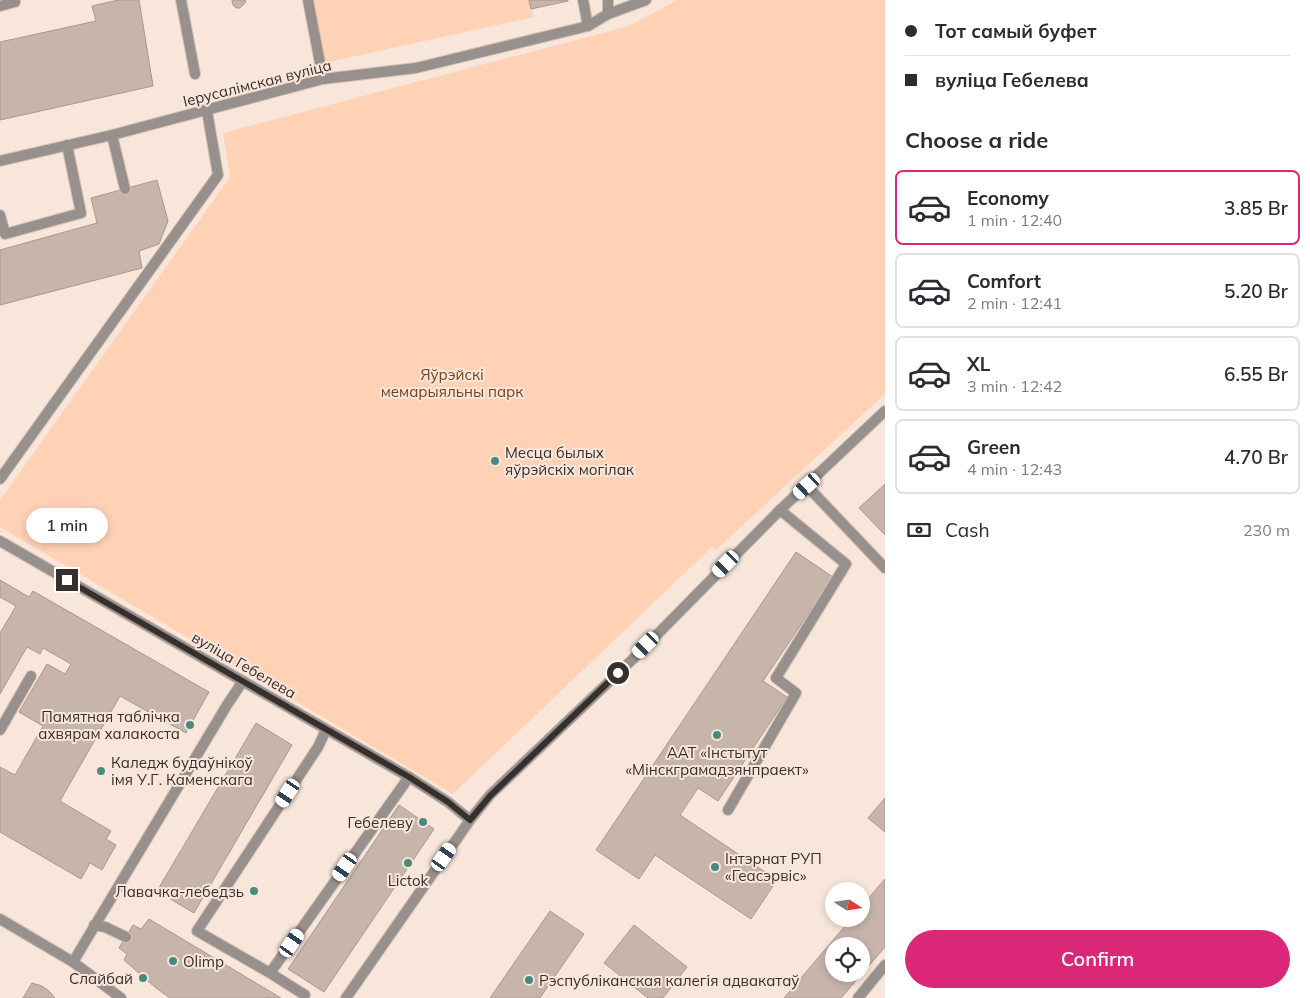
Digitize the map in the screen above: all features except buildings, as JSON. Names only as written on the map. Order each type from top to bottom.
[{"type":"street","points":[[181,0],[195,74]]},
{"type":"street","points":[[308,0],[323,79]]},
{"type":"street","points":[[583,0],[588,26]]},
{"type":"street","points":[[608,0],[608,14]]},
{"type":"street","name":"Іерусалімская вуліца","points":[[0,161],[207,111],[323,79],[416,68],[588,26],[608,14],[646,0]]},
{"type":"street","points":[[0,6],[17,1]]},
{"type":"street","points":[[0,480],[218,175],[207,111]]},
{"type":"street","points":[[112,135],[124,189]]},
{"type":"street","points":[[0,214],[5,234],[81,213],[67,145]]},
{"type":"street","points":[[346,998],[470,820],[490,796],[633,659],[780,510],[885,411]]},
{"type":"street","points":[[807,486],[885,568]]},
{"type":"street","points":[[728,810],[796,693],[776,678],[846,564],[780,510]]},
{"type":"street","name":"вуліца Гебелева","points":[[0,541],[409,777],[448,802],[470,820]]},
{"type":"street","points":[[0,730],[31,676]]},
{"type":"street","points":[[73,962],[243,680]]},
{"type":"street","points":[[305,995],[198,931],[318,747],[326,730]]},
{"type":"street","points":[[270,973],[409,777]]},
{"type":"street","points":[[0,919],[73,962],[121,998]]},
{"type":"street","points":[[94,925],[105,927],[126,938]]},
{"type":"street","points":[[858,998],[885,966]]},
{"type":"green space","points":[[314,0],[529,0],[534,17],[324,63]]},
{"type":"green space","name":"Яўрэйскі мемарыяльны парк","points":[[677,0],[885,0],[885,394],[716,550],[712,547],[453,794],[0,527],[0,500],[230,177],[223,133],[629,26]]},
{"type":"place","name":"Месца былых яўрэйскіх могілак","points":[[495,461]]},
{"type":"place","name":"Памятная таблічка ахвярам халакоста","points":[[190,725]]},
{"type":"place","name":"ААТ «Інстытут «Мінскграмадзянпраект»","points":[[717,735]]},
{"type":"place","name":"Каледж будаўнікоў імя У.Г. Каменскага","points":[[101,771]]},
{"type":"place","name":"Гебелеву","points":[[423,822]]},
{"type":"place","name":"Lictok","points":[[408,863]]},
{"type":"place","name":"Інтэрнат РУП «Геасэрвіс»","points":[[715,867]]},
{"type":"place","name":"Лавачка-лебедзь","points":[[254,891]]},
{"type":"place","name":"Olimp","points":[[173,961]]},
{"type":"place","name":"Слайбай","points":[[143,978]]},
{"type":"place","name":"Рэспубліканская калегія адвакатаў","points":[[529,980]]},
{"type":"route","points":[[67,580],[409,777],[448,802],[470,820],[490,796],[618,673]]}]
